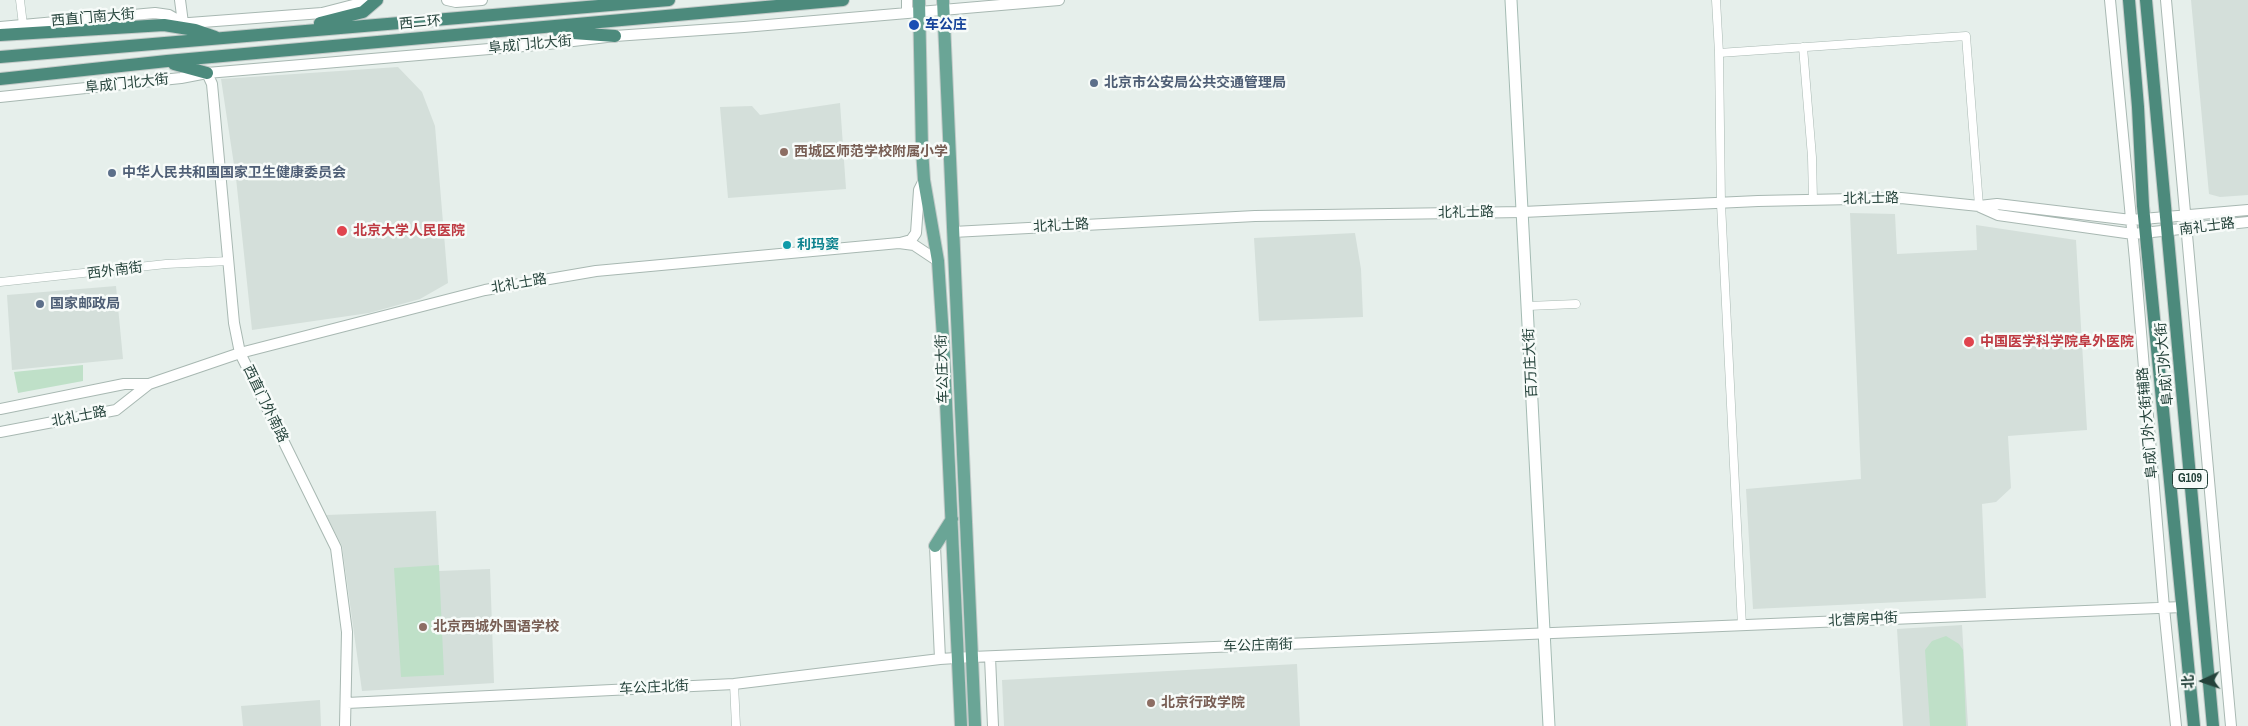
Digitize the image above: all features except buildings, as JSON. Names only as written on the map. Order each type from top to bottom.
[{"type":"highway","points":[[294,33],[314,24],[363,12],[377,0]]},
{"type":"highway","name":"西二环","points":[[0,57],[669,0]]},
{"type":"highway","name":"西二环","points":[[0,79],[843,0]]},
{"type":"highway","name":"阜成门外大街","points":[[2129,0],[2138,220],[2146,234],[2194,726]]},
{"type":"highway","name":"阜成门外大街","points":[[2146,0],[2213,726]]},
{"type":"highway","points":[[0,36],[164,25],[187,26],[223,38]]},
{"type":"highway","points":[[519,29],[615,36]]},
{"type":"highway","points":[[167,62],[207,73]]},
{"type":"main road","name":"百万庄大街","points":[[1511,0],[1549,726]]},
{"type":"main road","name":"车公庄大街","points":[[944,5],[975,726]]},
{"type":"main road","name":"车公庄大街","points":[[915,8],[924,180],[938,261],[961,726]]},
{"type":"main road","points":[[935,546],[952,519]]},
{"type":"street","points":[[20,0],[23,25]]},
{"type":"street","points":[[180,0],[187,26],[322,12],[373,0]]},
{"type":"street","points":[[447,0],[456,2],[482,0]]},
{"type":"street","points":[[907,0],[915,8]]},
{"type":"street","name":"阜成门北大街","points":[[2,97],[181,78],[207,73],[548,44],[615,36],[744,27],[944,5],[1058,0]]},
{"type":"street","points":[[1716,0],[1719,53],[1721,204],[1742,626]]},
{"type":"street","name":"阜成门外大街辅路","points":[[2110,0],[2138,220],[2133,234],[2164,608],[2176,726]]},
{"type":"street","points":[[2166,0],[2231,726]]},
{"type":"street","name":"西直门南大街","points":[[0,26],[151,13],[168,15],[187,26]]},
{"type":"street","points":[[1719,53],[1966,36],[1979,206]]},
{"type":"street","points":[[1802,47],[1812,157],[1813,200]]},
{"type":"street","name":"西直门外南路","points":[[207,73],[212,84],[234,323],[240,353],[336,548],[347,632],[347,703],[345,726]]},
{"type":"street","points":[[899,243],[911,240],[916,234],[919,190],[924,180]]},
{"type":"street","name":"北礼士路","points":[[953,232],[1255,216],[1523,212],[1901,198],[1979,206],[1997,204],[2138,220],[2248,210]]},
{"type":"street","name":"北礼士路","points":[[1979,206],[1998,215],[2133,234],[2146,234]]},
{"type":"street","name":"南礼士路","points":[[2146,234],[2248,222]]},
{"type":"street","name":"北礼士路","points":[[0,409],[124,384],[149,384],[240,353],[485,290],[596,271],[899,243],[914,245],[938,261]]},
{"type":"street","name":"西外南街","points":[[0,282],[166,264],[229,261]]},
{"type":"street","points":[[1528,306],[1576,304]]},
{"type":"street","name":"北礼士路","points":[[0,432],[116,410],[149,384]]},
{"type":"street","points":[[935,546],[940,659]]},
{"type":"street","name":"北营房中街","points":[[1544,635],[2182,607]]},
{"type":"street","name":"车公庄南街","points":[[959,658],[1544,635]]},
{"type":"street","points":[[990,657],[993,726]]},
{"type":"street","name":"车公庄北街","points":[[347,703],[734,684],[959,658]]},
{"type":"street","points":[[734,684],[736,726]]},
{"type":"shaded area","points":[[2191,0],[2248,0],[2248,195],[2220,197],[2209,194]]},
{"type":"shaded area","name":"北京大学人民医院","points":[[398,67],[422,92],[435,126],[448,283],[420,299],[369,313],[252,330],[236,178],[221,79]]},
{"type":"shaded area","name":"西城区师范学校附属小学","points":[[840,103],[846,189],[728,198],[720,107],[752,106],[760,115]]},
{"type":"shaded area","name":"中国医学科学院阜外医院","points":[[1850,213],[1895,214],[1897,254],[1977,250],[1976,225],[2076,240],[2087,430],[2008,436],[2011,488],[1996,502],[1982,504],[1986,598],[1753,609],[1746,489],[1861,479]]},
{"type":"shaded area","points":[[1355,233],[1361,269],[1363,317],[1259,321],[1254,238]]},
{"type":"shaded area","points":[[116,286],[123,359],[12,370],[7,295]]},
{"type":"shaded area","name":"北京西城外国语学校","points":[[436,511],[439,571],[490,569],[494,683],[362,691],[342,546],[326,515]]},
{"type":"shaded area","points":[[1962,625],[1968,726],[1903,726],[1897,629]]},
{"type":"shaded area","name":"北京行政学院","points":[[1297,664],[1300,726],[1004,726],[1002,680]]},
{"type":"shaded area","points":[[320,700],[321,726],[243,726],[241,706]]},
{"type":"green space","points":[[83,365],[83,381],[18,393],[14,372]]},
{"type":"green space","points":[[439,565],[444,675],[401,677],[394,568]]},
{"type":"green space","points":[[1946,636],[1959,644],[1963,650],[1966,726],[1930,726],[1925,650],[1932,641]]},
{"type":"place","name":"车公庄","points":[[914,25]]},
{"type":"place","name":"北京市公安局公共交通管理局","points":[[1094,83]]},
{"type":"place","name":"西城区师范学校附属小学","points":[[784,152]]},
{"type":"place","name":"中华人民共和国国家卫生健康委员会","points":[[112,173]]},
{"type":"place","name":"北京大学人民医院","points":[[342,231]]},
{"type":"place","name":"利玛窦","points":[[787,245]]},
{"type":"place","name":"国家邮政局","points":[[40,304]]},
{"type":"place","name":"中国医学科学院阜外医院","points":[[1969,342]]},
{"type":"place","name":"北京西城外国语学校","points":[[423,627]]},
{"type":"place","name":"北京行政学院","points":[[1151,703]]}]
